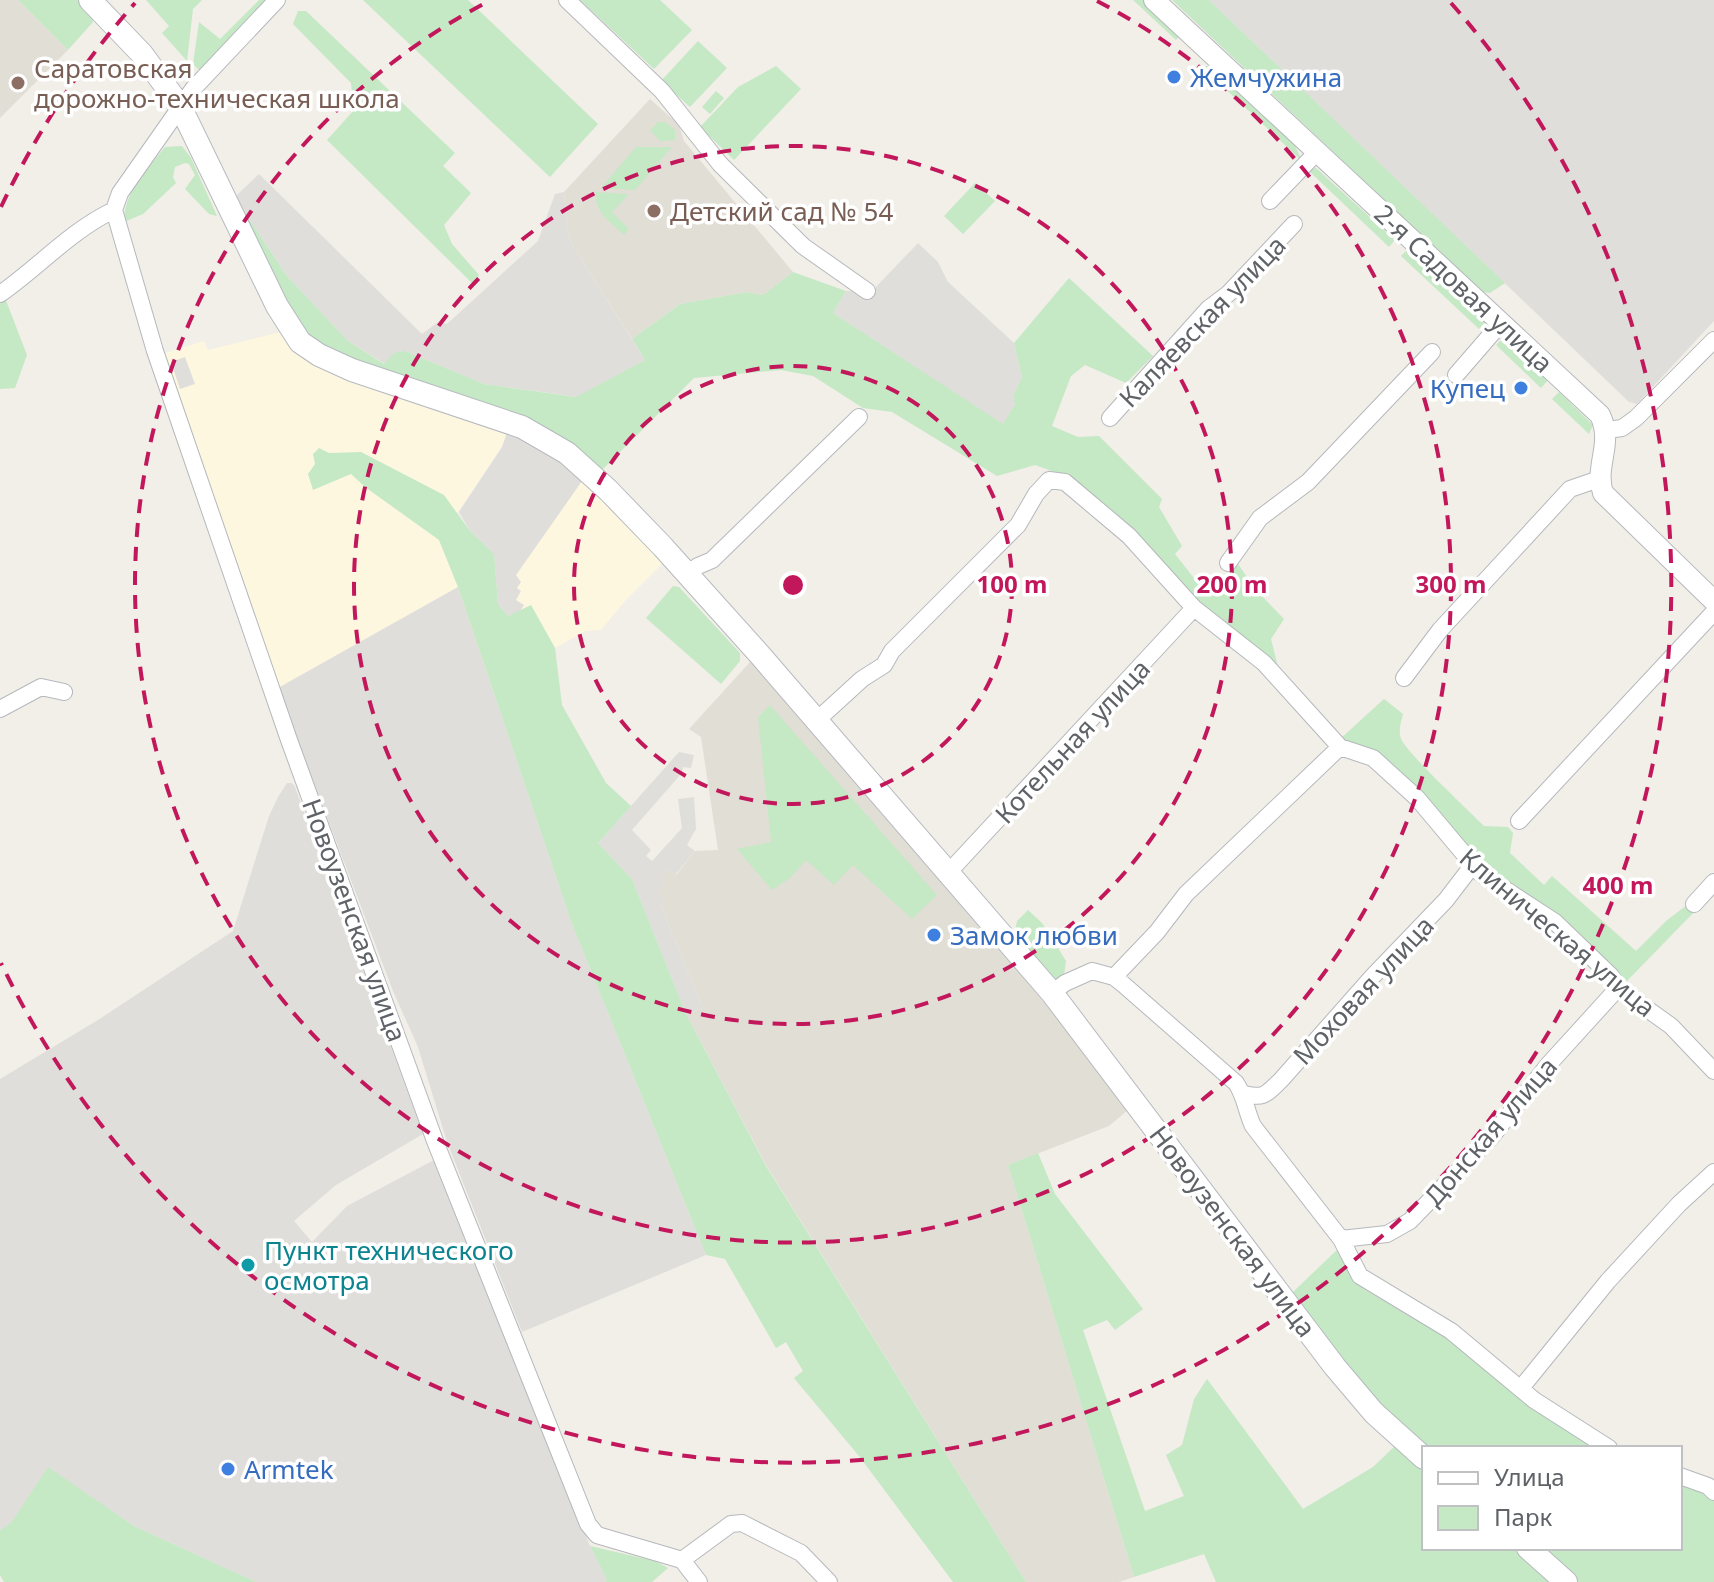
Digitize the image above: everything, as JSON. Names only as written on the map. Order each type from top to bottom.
[{"type":"main road","name":"Новоузенская улица","points":[[90,0],[148,61],[180,106],[277,306],[300,342],[319,355],[352,370],[522,427],[567,453],[608,490],[687,574],[1052,993],[1335,1367],[1374,1413],[1422,1456]]},
{"type":"main road","points":[[1530,1550],[1566,1582]]},
{"type":"street","points":[[0,294],[29,274],[65,240],[96,218],[114,210],[120,193],[180,106],[277,0]]},
{"type":"street","points":[[567,0],[662,91],[720,164],[803,246],[867,291]]},
{"type":"street","name":"2-я Садовая улица","points":[[1154,0],[1600,415],[1607,430]]},
{"type":"street","points":[[1270,201],[1318,151]]},
{"type":"street","name":"Новоузенская улица","points":[[114,210],[159,365],[298,766],[435,1141],[588,1524],[597,1535],[682,1560]]},
{"type":"street","name":"Каляевская улица","points":[[1110,418],[1208,309],[1228,294],[1294,224]]},
{"type":"street","points":[[1456,375],[1501,323]]},
{"type":"street","points":[[1714,340],[1636,418],[1622,428],[1607,430],[1599,479],[1603,493],[1714,601]]},
{"type":"street","points":[[1228,563],[1260,518],[1308,482],[1432,352]]},
{"type":"street","points":[[687,574],[712,560],[859,417]]},
{"type":"street","points":[[1404,678],[1440,630],[1570,489],[1599,479]]},
{"type":"street","name":"Клиническая улица","points":[[816,721],[862,679],[884,665],[892,651],[1018,525],[1036,494],[1049,480],[1065,482],[1129,536],[1194,608],[1264,663],[1340,747],[1373,758],[1417,798],[1472,866],[1555,922],[1611,976],[1618,988],[1671,1026],[1714,1071]]},
{"type":"street","name":"Котельная улица","points":[[948,873],[1194,608]]},
{"type":"street","points":[[1519,821],[1714,612]]},
{"type":"street","points":[[0,709],[41,687],[64,692]]},
{"type":"street","points":[[1114,977],[1157,932],[1186,894],[1340,747]]},
{"type":"street","name":"Моховая улица","points":[[1244,1094],[1259,1098],[1281,1080],[1373,976],[1446,900],[1472,866]]},
{"type":"street","points":[[1694,904],[1714,882]]},
{"type":"street","points":[[1052,993],[1065,983],[1092,971],[1114,977],[1236,1083],[1244,1094],[1245,1108],[1253,1126],[1341,1239],[1360,1276],[1451,1331],[1534,1400],[1606,1446]]},
{"type":"street","name":"Донская улица","points":[[1341,1239],[1387,1234],[1410,1221],[1493,1135],[1548,1065],[1618,988]]},
{"type":"street","points":[[1521,1388],[1608,1281],[1679,1204],[1714,1172]]},
{"type":"street","points":[[1682,1477],[1712,1486]]},
{"type":"street","points":[[699,1582],[682,1560],[731,1524],[742,1523],[801,1553],[829,1582]]},
{"type":"shaded area","name":"Саратовская дорожно-техническая школа","points":[[0,0],[18,0],[68,50],[0,118]]},
{"type":"shaded area","points":[[1209,0],[1714,0],[1714,321],[1637,404],[1629,402]]},
{"type":"shaded area","name":"Детский сад № 54","points":[[650,99],[679,125],[684,141],[793,272],[763,295],[747,292],[680,304],[632,339],[572,245],[567,229],[564,192]]},
{"type":"shaded area","points":[[259,174],[422,334],[438,322],[447,324],[538,241],[555,194],[564,192],[567,229],[572,245],[645,360],[577,397],[484,384],[405,351],[385,364],[348,341],[287,276],[241,207],[236,196]]},
{"type":"shaded area","points":[[918,243],[938,262],[948,282],[1014,343],[1022,377],[1013,396],[1015,404],[1003,425],[833,313],[846,291],[873,290]]},
{"type":"shaded area","points":[[281,332],[296,352],[508,430],[502,447],[439,540],[458,587],[278,688],[162,354],[204,341],[208,350]]},
{"type":"shaded area","points":[[185,357],[195,384],[180,389],[171,362]]},
{"type":"shaded area","points":[[508,430],[559,461],[582,481],[516,575],[521,582],[517,588],[521,591],[516,600],[524,605],[520,611],[508,616],[498,604],[494,554],[470,531],[459,512],[502,447]]},
{"type":"shaded area","points":[[582,481],[663,563],[601,630],[585,631],[555,648],[531,605],[520,611],[524,605],[515,600],[520,591],[516,575]]},
{"type":"shaded area","points":[[458,587],[572,924],[706,1255],[522,1332],[447,1142],[418,1047],[393,991],[278,688]]},
{"type":"shaded area","points":[[751,661],[1044,1002],[1128,1110],[1109,1126],[1008,1165],[1134,1577],[1119,1582],[1026,1582],[766,1165],[686,1014],[703,1008],[660,904],[663,902],[658,892],[665,885],[659,879],[667,869],[676,875],[695,851],[718,850],[701,737],[689,729]]},
{"type":"shaded area","points":[[679,752],[694,755],[691,768],[683,767],[681,774],[632,830],[651,850],[646,856],[652,861],[682,828],[678,799],[694,797],[696,829],[687,845],[695,851],[675,875],[667,869],[660,879],[665,885],[660,904],[703,1008],[686,1014],[632,879],[598,843]]},
{"type":"shaded area","points":[[287,783],[295,787],[423,1134],[336,1185],[294,1221],[312,1242],[347,1206],[434,1160],[590,1546],[607,1580],[605,1582],[256,1582],[134,1526],[48,1468],[11,1524],[0,1530],[0,1079],[98,1020],[233,931],[269,816]]},
{"type":"green space","points":[[18,0],[77,0],[92,15],[93,22],[68,50]]},
{"type":"green space","points":[[146,0],[202,0],[193,9],[187,61],[162,33],[169,26]]},
{"type":"green space","points":[[259,0],[270,0],[202,73],[193,64],[199,22],[220,39]]},
{"type":"green space","points":[[363,0],[468,0],[598,124],[550,177]]},
{"type":"green space","points":[[580,0],[660,0],[692,30],[654,69]]},
{"type":"green space","points":[[1133,0],[1147,0],[1182,33],[1176,40]]},
{"type":"green space","points":[[1172,0],[1209,0],[1505,283],[1490,293],[1482,292]]},
{"type":"green space","points":[[298,11],[306,11],[455,153],[443,166],[471,193],[444,225],[452,244],[479,275],[472,283],[327,140],[354,110],[351,83],[293,24]]},
{"type":"green space","points":[[698,41],[727,68],[690,107],[661,81]]},
{"type":"green space","points":[[776,66],[801,89],[734,160],[700,127],[738,87]]},
{"type":"green space","points":[[1201,66],[1215,66],[1292,139],[1302,161]]},
{"type":"green space","points":[[716,91],[724,98],[710,114],[702,107]]},
{"type":"green space","points":[[658,122],[665,122],[675,130],[675,140],[660,141],[650,130]]},
{"type":"green space","points":[[182,146],[191,158],[217,216],[209,214],[185,189],[195,175],[189,164],[185,163],[175,167],[173,177],[176,183],[143,214],[124,222],[128,200],[144,173],[165,147]]},
{"type":"green space","points":[[636,147],[672,147],[635,190],[601,188]]},
{"type":"green space","points":[[1316,168],[1395,240],[1389,247],[1308,170]]},
{"type":"green space","points":[[975,183],[995,201],[963,234],[944,216]]},
{"type":"green space","points":[[596,192],[629,194],[612,212],[629,229],[624,235],[600,211]]},
{"type":"green space","points":[[241,207],[287,276],[348,341],[384,364],[394,353],[405,351],[484,384],[576,397],[645,360],[632,339],[680,304],[747,292],[763,295],[793,272],[846,291],[833,313],[1003,424],[1015,404],[1013,396],[1022,377],[1014,343],[1069,278],[1153,356],[1126,383],[1085,365],[1071,376],[1052,426],[1078,437],[1099,436],[1162,499],[1159,507],[1182,546],[1175,554],[1204,591],[1221,581],[1238,564],[1256,590],[1284,619],[1271,639],[1280,675],[1190,598],[1068,477],[1035,465],[997,476],[892,412],[863,408],[813,376],[781,370],[694,378],[601,471],[314,340],[289,311]]},
{"type":"green space","points":[[1408,249],[1486,321],[1479,329],[1401,256]]},
{"type":"green space","points":[[0,285],[27,355],[15,388],[0,389]]},
{"type":"green space","points":[[1504,337],[1548,380],[1541,388],[1496,345]]},
{"type":"green space","points":[[1559,392],[1593,425],[1589,434],[1552,399]]},
{"type":"green space","points":[[319,448],[329,453],[361,452],[444,495],[470,531],[494,554],[498,604],[508,616],[531,605],[555,648],[562,705],[606,783],[631,806],[598,843],[632,879],[686,1014],[766,1166],[1026,1582],[953,1582],[859,1456],[794,1378],[803,1371],[786,1342],[776,1348],[725,1259],[706,1255],[572,924],[458,587],[439,540],[351,474],[313,490],[308,474],[315,464],[313,454]]},
{"type":"green space","points":[[673,586],[679,587],[740,653],[740,661],[721,684],[646,618]]},
{"type":"green space","points":[[1384,699],[1403,714],[1401,739],[1426,769],[1484,826],[1508,827],[1513,833],[1510,853],[1544,885],[1552,876],[1636,951],[1687,905],[1699,907],[1623,985],[1478,867],[1417,793],[1340,739]]},
{"type":"green space","points":[[770,705],[937,895],[912,919],[853,865],[834,885],[806,860],[790,878],[772,890],[737,849],[771,842],[758,717]]},
{"type":"green space","points":[[1028,910],[1042,923],[1066,961],[1064,975],[1057,979],[1050,978],[1014,936],[1017,921]]},
{"type":"green space","points":[[1038,1153],[1055,1194],[1143,1309],[1115,1330],[1107,1320],[1083,1330],[1145,1511],[1184,1496],[1166,1455],[1182,1445],[1194,1399],[1207,1379],[1303,1509],[1373,1467],[1396,1445],[1422,1467],[1422,1550],[1518,1550],[1555,1582],[1216,1582],[1204,1554],[1134,1577],[1008,1165]]},
{"type":"green space","points":[[1341,1246],[1346,1264],[1364,1289],[1463,1348],[1596,1446],[1424,1446],[1382,1409],[1292,1293]]},
{"type":"green space","points":[[48,1467],[134,1526],[256,1582],[4,1582],[0,1575],[0,1530],[11,1523]]},
{"type":"green space","points":[[1682,1484],[1714,1499],[1714,1582],[1578,1582],[1541,1550],[1682,1550]]},
{"type":"green space","points":[[590,1546],[655,1561],[668,1568],[652,1582],[605,1582],[607,1580]]},
{"type":"place","name":"Жемчужина","points":[[1174,77]]},
{"type":"place","name":"Саратовская дорожно-техническая школа","points":[[18,83]]},
{"type":"place","name":"Детский сад № 54","points":[[654,211]]},
{"type":"place","name":"Купец","points":[[1521,388]]},
{"type":"place","name":"Замок любви","points":[[934,935]]},
{"type":"place","name":"Пункт технического осмотра","points":[[248,1265]]},
{"type":"place","name":"Armtek","points":[[228,1469]]}]
